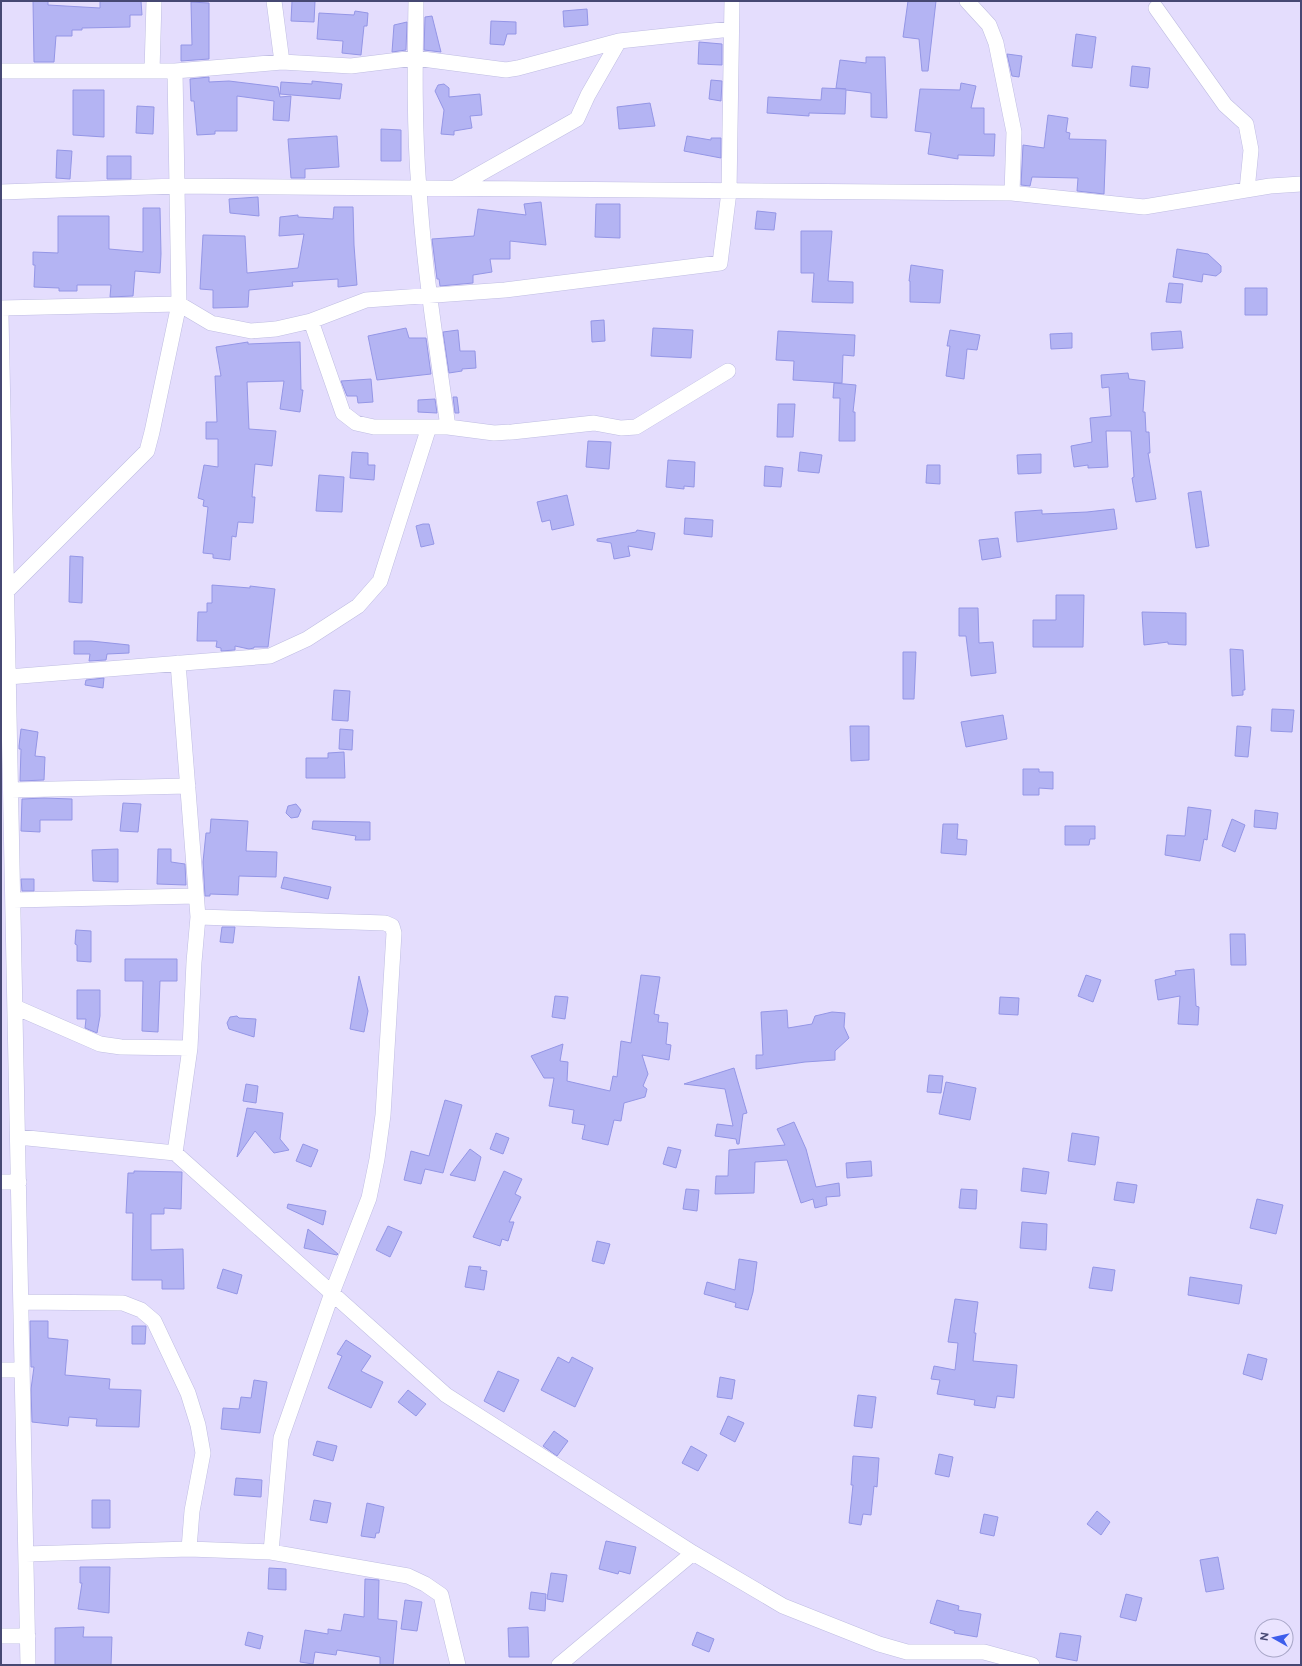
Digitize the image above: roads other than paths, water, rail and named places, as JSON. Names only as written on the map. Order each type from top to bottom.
[{"type":"street","points":[[152,71],[154,1]]},
{"type":"street","points":[[274,1],[282,62]]},
{"type":"street","points":[[416,1],[415,58],[418,188],[428,294],[448,427]]},
{"type":"street","points":[[1,308],[179,304],[211,322],[251,331],[276,329],[311,321],[366,300],[428,294],[505,290],[720,264],[729,192],[732,1]]},
{"type":"street","points":[[967,1],[989,25],[996,43],[1014,132],[1012,193]]},
{"type":"street","points":[[1156,8],[1225,105],[1246,124],[1251,150],[1247,190]]},
{"type":"street","points":[[1,71],[175,71],[282,62],[351,66],[415,58],[506,70],[619,41],[731,29]]},
{"type":"street","points":[[455,188],[577,119],[588,95],[619,41]]},
{"type":"street","points":[[4,592],[147,451],[179,304],[175,71]]},
{"type":"street","points":[[1,192],[177,186],[729,192],[1012,193],[1144,207],[1270,186],[1301,184]]},
{"type":"street","points":[[1,315],[4,592],[13,900],[7,923],[15,1007],[28,1665]]},
{"type":"street","points":[[311,321],[343,413],[356,423],[374,427],[448,427],[494,433],[594,423],[621,428],[636,427],[728,371]]},
{"type":"street","points":[[6,687],[178,664],[270,656],[307,639],[358,606],[380,581],[429,427]]},
{"type":"street","points":[[175,1153],[190,1048],[194,962],[198,917],[178,664]]},
{"type":"street","points":[[10,790],[188,786]]},
{"type":"street","points":[[13,900],[196,896]]},
{"type":"street","points":[[198,917],[385,923],[392,926],[394,933],[383,1115],[369,1198],[332,1293],[281,1438],[271,1552]]},
{"type":"street","points":[[15,1007],[100,1044],[120,1047],[190,1048]]},
{"type":"street","points":[[18,1137],[175,1153],[446,1395],[693,1553],[783,1606],[879,1644],[907,1652],[984,1652],[1032,1665]]},
{"type":"street","points":[[1,1182],[19,1182]]},
{"type":"street","points":[[21,1302],[123,1303],[141,1310],[154,1321],[188,1393],[198,1424],[203,1452],[192,1511],[189,1549]]},
{"type":"street","points":[[1,1370],[22,1370]]},
{"type":"street","points":[[26,1554],[189,1549],[271,1552],[408,1576],[425,1584],[441,1595],[458,1665]]},
{"type":"street","points":[[559,1665],[693,1553]]},
{"type":"street","points":[[1,1636],[28,1636]]}]
